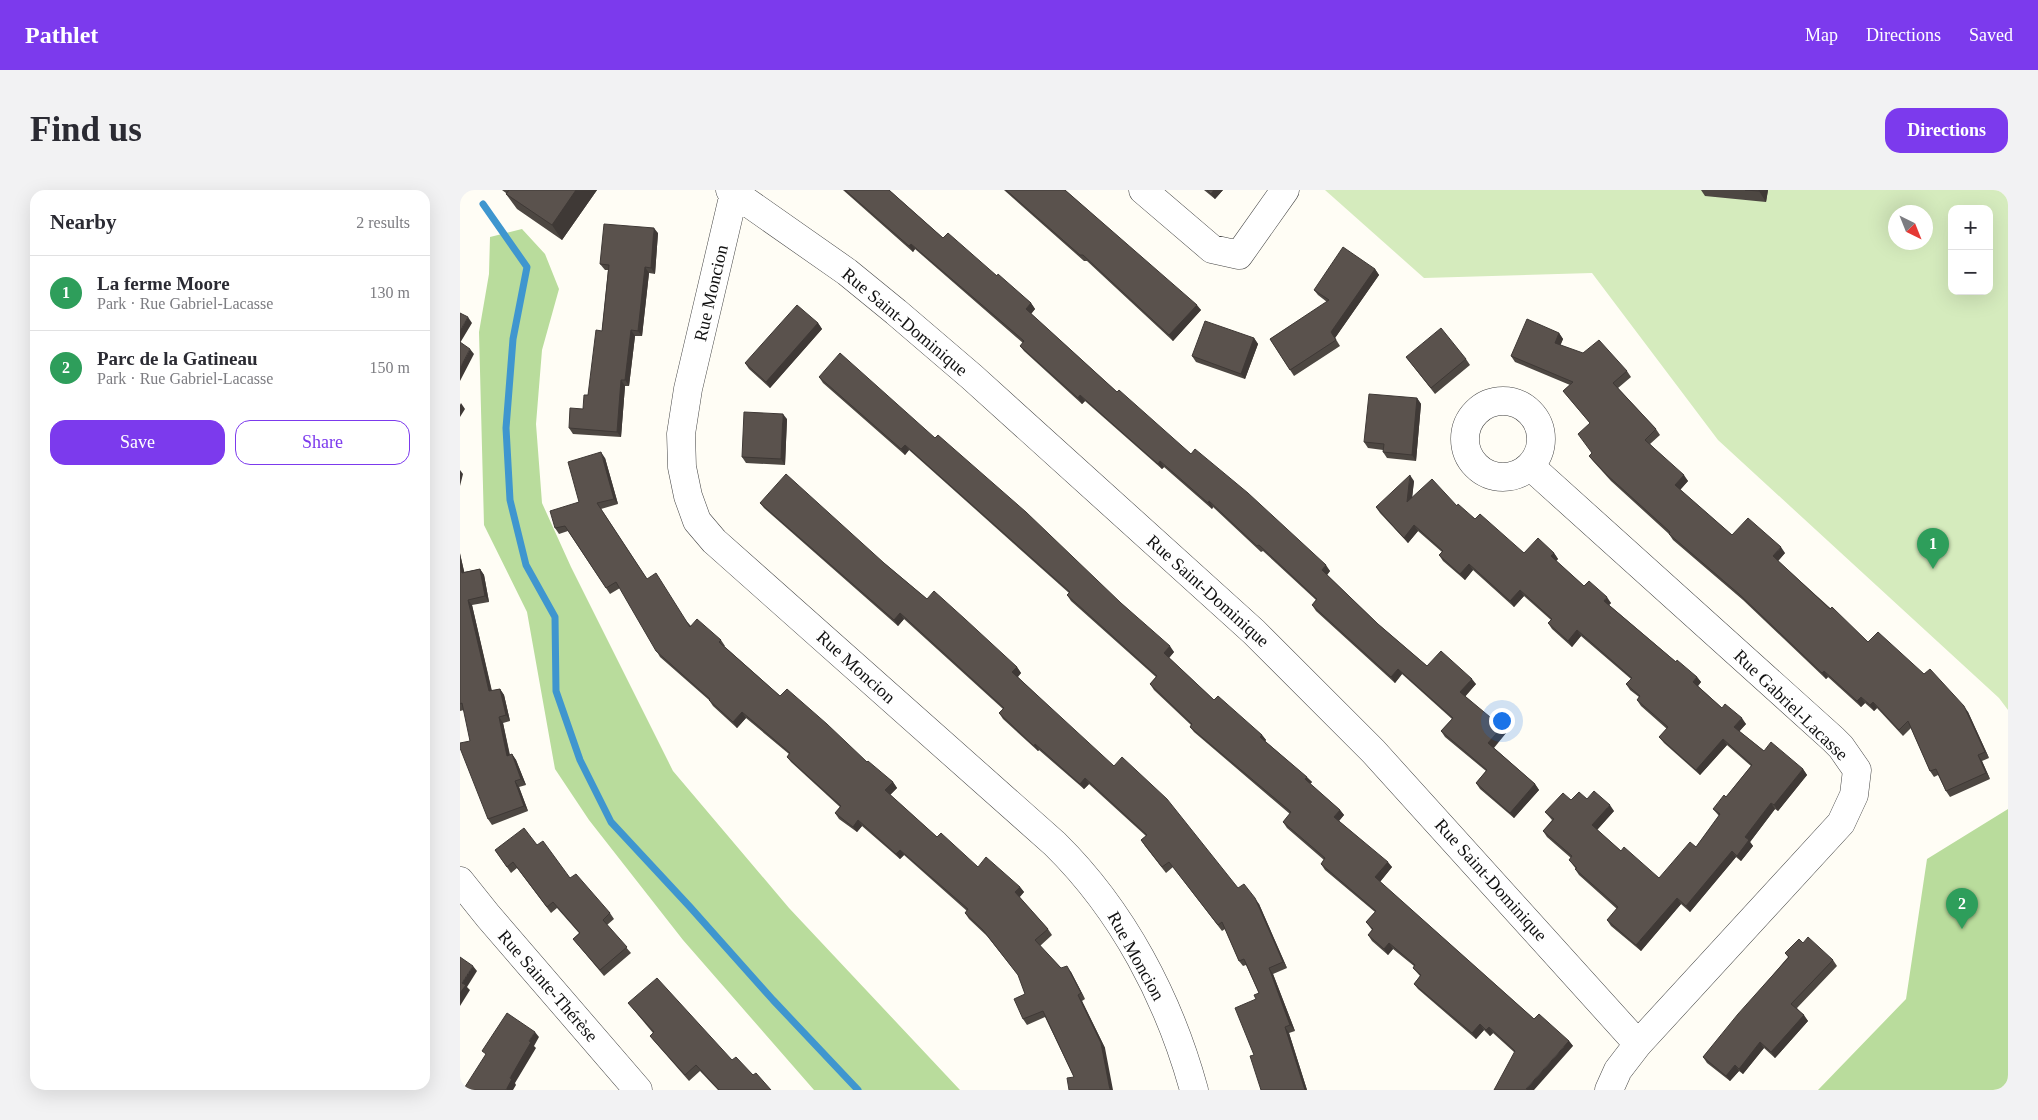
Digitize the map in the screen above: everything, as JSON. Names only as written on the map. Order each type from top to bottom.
[{"type":"street","points":[[1142,190],[1212,249],[1239,255],[1285,190]]},
{"type":"street","name":"Rue Saint-Dominique","points":[[732,192],[847,272],[896,312],[972,377],[1254,632],[1373,751],[1638,1044]]},
{"type":"street","name":"Rue Moncion","points":[[732,192],[688,388],[681,434],[682,467],[688,496],[697,521],[714,541],[1055,844],[1079,868],[1125,932],[1151,977],[1187,1063],[1194,1090]]},
{"type":"street","name":"Rue Gabriel-Lacasse","points":[[1530,466],[1841,747],[1857,770],[1854,795],[1841,823],[1638,1044],[1618,1070],[1609,1090]]},
{"type":"street","name":"Rue Sainte-Thérèse","points":[[460,880],[488,916],[638,1090]]},
{"type":"green space","points":[[1325,190],[2008,190],[2008,710],[1999,698],[1718,440],[1592,273],[1424,278]]},
{"type":"green space","points":[[522,229],[545,254],[559,289],[542,350],[536,424],[542,503],[571,567],[673,771],[789,908],[960,1090],[814,1090],[683,940],[589,820],[555,769],[527,612],[484,525],[479,332],[489,274],[490,237]]},
{"type":"green space","points":[[2008,809],[2008,1090],[1818,1090],[1906,999],[1927,859]]},
{"type":"building","points":[[509,190],[576,190],[552,225],[506,194]]},
{"type":"building","points":[[845,190],[889,190],[943,238],[948,233],[1031,303],[1026,309],[1117,392],[1119,390],[1191,454],[1195,449],[1248,493],[1326,565],[1322,570],[1378,624],[1427,666],[1441,651],[1472,679],[1460,692],[1502,727],[1488,743],[1535,784],[1510,813],[1476,783],[1487,770],[1441,731],[1453,718],[1398,669],[1391,677],[1312,605],[1317,599],[1259,545],[1257,546],[1209,501],[1208,503],[1160,461],[1158,464],[1080,395],[1078,398],[1020,346],[1024,341],[911,244],[909,246]]},
{"type":"building","points":[[1006,190],[1065,190],[1197,305],[1169,335],[1083,255],[1080,255]]},
{"type":"building","points":[[604,224],[654,228],[651,268],[645,267],[638,331],[631,330],[625,380],[621,380],[617,432],[569,428],[570,408],[583,409],[584,395],[588,395],[596,330],[602,331],[609,265],[600,264]]},
{"type":"building","points":[[1343,247],[1375,269],[1331,332],[1336,340],[1290,370],[1270,339],[1329,300],[1314,290]]},
{"type":"building","points":[[797,305],[818,323],[766,382],[745,363]]},
{"type":"building","points":[[460,313],[468,317],[460,331]]},
{"type":"building","points":[[1527,319],[1559,333],[1555,343],[1583,353],[1599,340],[1627,371],[1613,383],[1656,429],[1645,440],[1684,475],[1675,485],[1732,535],[1748,518],[1781,547],[1773,556],[1830,609],[1832,607],[1868,642],[1878,632],[1924,674],[1930,669],[1964,706],[1985,752],[1978,755],[1986,773],[1946,791],[1936,769],[1930,771],[1908,721],[1899,730],[1873,702],[1870,705],[1861,697],[1857,701],[1824,671],[1822,673],[1739,594],[1669,534],[1670,532],[1607,475],[1589,456],[1592,453],[1578,434],[1590,423],[1563,391],[1573,382],[1511,356]]},
{"type":"building","points":[[1205,321],[1254,338],[1241,374],[1192,356]]},
{"type":"building","points":[[1441,328],[1466,359],[1431,388],[1406,357]]},
{"type":"building","points":[[460,342],[470,349],[460,368]]},
{"type":"building","points":[[840,353],[935,438],[938,435],[1026,512],[1121,603],[1170,646],[1164,653],[1214,700],[1218,696],[1262,735],[1260,737],[1307,777],[1305,779],[1340,810],[1334,817],[1388,862],[1375,877],[1534,1019],[1539,1014],[1569,1041],[1526,1089],[1529,1090],[1494,1090],[1515,1051],[1489,1027],[1486,1030],[1480,1024],[1472,1033],[1414,984],[1421,975],[1413,968],[1415,965],[1389,943],[1384,949],[1368,935],[1373,929],[1366,922],[1376,911],[1321,864],[1325,858],[1283,822],[1291,812],[1190,727],[1192,724],[1150,684],[1157,676],[1067,595],[1070,592],[905,445],[901,449],[819,377]]},
{"type":"building","points":[[1369,394],[1417,398],[1412,455],[1383,452],[1384,444],[1364,442]]},
{"type":"building","points":[[744,412],[783,414],[781,459],[742,457]]},
{"type":"building","points":[[601,452],[614,499],[597,503],[647,579],[656,573],[690,627],[697,619],[721,640],[719,642],[780,696],[787,689],[867,762],[893,782],[885,790],[937,837],[941,833],[978,867],[986,857],[1020,887],[1015,892],[1048,929],[1035,940],[1061,968],[1067,966],[1081,993],[1078,995],[1101,1043],[1110,1090],[1069,1090],[1067,1078],[1074,1077],[1043,1011],[1023,1019],[1014,999],[1025,994],[1018,975],[983,930],[965,913],[968,909],[900,850],[896,854],[858,820],[853,827],[835,813],[841,806],[787,757],[790,753],[742,712],[733,722],[709,700],[656,651],[616,582],[606,588],[565,526],[555,528],[550,511],[579,502],[568,462]]},
{"type":"building","points":[[786,474],[884,563],[927,599],[934,591],[1017,667],[1012,672],[1114,766],[1122,757],[1167,799],[1238,888],[1244,884],[1255,898],[1283,962],[1269,968],[1290,1025],[1285,1027],[1305,1090],[1261,1090],[1250,1056],[1254,1055],[1235,1008],[1256,999],[1254,995],[1259,993],[1244,959],[1239,961],[1222,922],[1218,925],[1169,862],[1162,867],[1141,840],[1147,835],[1085,778],[1080,784],[1035,744],[1034,746],[999,713],[1004,708],[900,613],[894,620],[760,503]]},
{"type":"building","points":[[1410,475],[1407,502],[1432,479],[1457,506],[1458,504],[1475,519],[1480,514],[1524,553],[1538,538],[1554,553],[1551,556],[1584,586],[1589,581],[1607,597],[1604,601],[1676,662],[1677,660],[1697,677],[1693,682],[1722,708],[1725,704],[1742,718],[1734,727],[1764,751],[1771,742],[1803,769],[1774,805],[1771,803],[1745,837],[1749,840],[1737,856],[1732,851],[1686,906],[1677,898],[1636,945],[1607,920],[1618,907],[1575,869],[1577,868],[1569,860],[1572,856],[1543,831],[1554,819],[1545,812],[1563,793],[1571,800],[1579,792],[1587,799],[1594,791],[1610,805],[1592,825],[1621,851],[1624,847],[1659,878],[1690,842],[1696,847],[1720,814],[1713,809],[1724,795],[1726,797],[1752,765],[1723,739],[1696,770],[1659,737],[1668,727],[1637,700],[1640,696],[1626,684],[1632,678],[1577,630],[1568,641],[1548,623],[1552,619],[1520,590],[1510,601],[1469,564],[1460,574],[1439,555],[1443,551],[1414,525],[1404,538],[1376,507]]},
{"type":"building","points":[[460,565],[462,573],[480,569],[485,596],[468,600],[489,691],[500,689],[506,715],[499,717],[507,756],[512,754],[521,779],[515,781],[524,806],[488,819],[460,748],[460,743],[470,741],[462,703],[460,704]]},
{"type":"building","points":[[524,828],[537,845],[543,841],[570,878],[576,874],[610,913],[603,920],[627,947],[600,970],[573,939],[580,933],[553,902],[547,907],[513,862],[507,867],[495,850]]},
{"type":"building","points":[[1808,937],[1833,960],[1791,1004],[1804,1015],[1771,1052],[1760,1042],[1739,1069],[1735,1065],[1726,1076],[1703,1057],[1738,1014],[1789,957],[1785,953],[1799,939],[1803,943]]},
{"type":"building","points":[[460,957],[473,966],[462,983],[466,985],[460,993]]},
{"type":"building","points":[[657,978],[732,1060],[736,1057],[753,1075],[756,1073],[771,1090],[719,1090],[696,1065],[685,1075],[650,1036],[654,1032],[628,1003]]},
{"type":"building","points":[[507,1013],[535,1032],[510,1078],[512,1079],[506,1090],[463,1090],[486,1054],[482,1051]]},
{"type":"waterway","points":[[483,204],[527,267],[513,339],[506,428],[510,500],[526,565],[555,617],[556,691],[580,760],[611,822],[773,1000],[858,1090]]},
{"type":"place","name":"La ferme Moore","points":[[1933,569]]},
{"type":"place","name":"Parc de la Gatineau","points":[[1962,929]]}]
